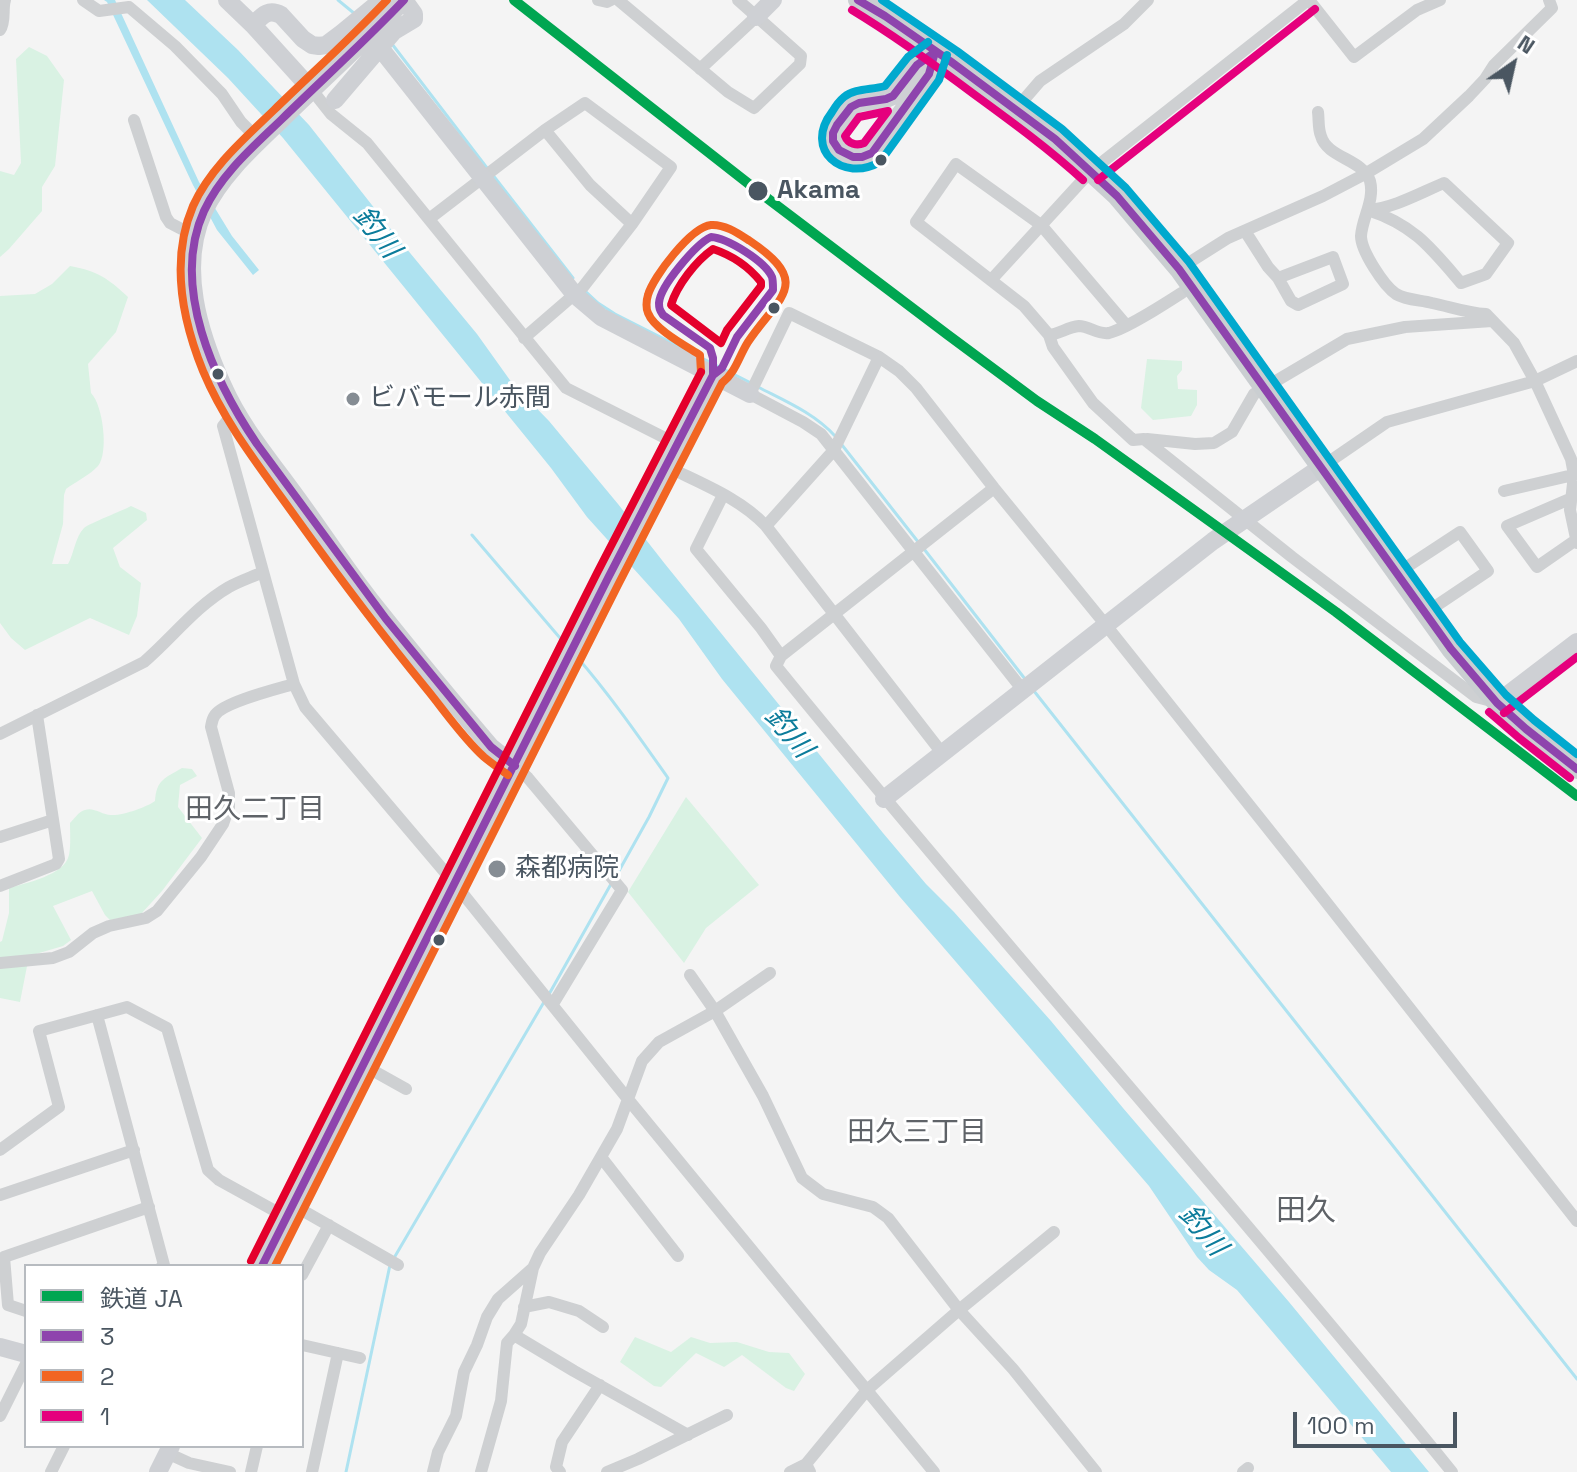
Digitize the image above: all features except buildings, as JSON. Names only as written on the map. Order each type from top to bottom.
[{"type":"main road","points":[[858,0],[885,16],[1055,139],[1127,207],[1179,269],[1424,614],[1476,680],[1526,729],[1577,769]]},
{"type":"street","points":[[0,30],[4,21],[5,0]]},
{"type":"street","points":[[83,0],[99,11],[129,7],[175,46],[222,94],[241,122],[261,140]]},
{"type":"street","points":[[227,0],[253,25],[308,94],[367,143],[566,388],[677,444]]},
{"type":"street","points":[[253,25],[265,13],[276,12],[308,43],[326,45],[382,0]]},
{"type":"street","points":[[335,100],[394,31],[414,19],[404,0],[261,140],[220,185],[207,206],[195,236],[192,264],[200,321],[218,375],[236,410],[371,600],[484,739],[528,778],[622,890],[553,1004]]},
{"type":"street","points":[[598,0],[611,0]]},
{"type":"street","points":[[618,0],[728,92],[754,108],[800,64],[801,56],[738,0]]},
{"type":"street","points":[[700,69],[773,0]]},
{"type":"street","points":[[1015,110],[1040,81],[1124,24],[1148,0]]},
{"type":"street","points":[[992,279],[1091,171],[1308,0],[1354,57],[1417,10],[1440,0]]},
{"type":"street","points":[[1179,269],[1228,238],[1323,196],[1423,139],[1552,8],[1549,0]]},
{"type":"street","points":[[381,49],[575,295],[601,317],[821,434],[1022,689]]},
{"type":"street","points":[[935,52],[929,74],[872,153],[853,157],[839,150],[833,141],[833,133],[851,107],[893,96],[917,65],[935,52]]},
{"type":"street","points":[[429,219],[585,103],[671,167],[632,224],[575,295],[524,338]]},
{"type":"street","points":[[1318,112],[1325,145],[1370,180],[1371,194],[1362,229],[1362,246],[1392,290],[1406,298],[1464,313],[1486,314],[1514,343],[1535,381],[1576,474],[1572,498],[1570,510],[1577,542],[1537,567],[1507,526],[1572,498]]},
{"type":"street","points":[[134,120],[166,217],[170,223],[195,236]]},
{"type":"street","points":[[545,130],[590,185],[632,224]]},
{"type":"street","points":[[1126,325],[1041,225],[956,164],[916,222],[1024,306],[1049,335],[1053,347],[1093,403],[1133,440],[1214,443],[1232,432],[1254,394],[1347,339],[1405,327],[1492,321]]},
{"type":"street","points":[[1444,183],[1508,243],[1486,274],[1461,283],[1424,240],[1390,218],[1368,210],[1380,209],[1444,183]]},
{"type":"street","points":[[1245,231],[1291,301],[1298,305],[1343,284],[1333,257],[1278,278]]},
{"type":"street","points":[[1049,335],[1083,326],[1102,333],[1110,332],[1191,287]]},
{"type":"street","points":[[750,394],[789,313],[879,357],[899,371],[916,388],[1105,624],[1577,1221]]},
{"type":"street","points":[[766,526],[834,450],[879,357]]},
{"type":"street","points":[[884,799],[1213,541],[1387,422],[1535,381],[1577,361]]},
{"type":"street","points":[[263,1264],[713,375]]},
{"type":"street","points":[[236,410],[223,426],[294,684],[305,707],[455,884],[934,1472]]},
{"type":"street","points":[[1144,439],[1476,697],[1497,703],[1577,642]]},
{"type":"street","points":[[666,466],[723,495],[754,514],[766,526],[942,753]]},
{"type":"street","points":[[1504,491],[1576,474]]},
{"type":"street","points":[[994,488],[781,656],[776,666],[884,799],[1324,1316],[1452,1472]]},
{"type":"street","points":[[723,495],[696,549],[781,656]]},
{"type":"street","points":[[1396,574],[1460,532],[1488,571],[1424,614]]},
{"type":"street","points":[[0,734],[144,662],[196,612],[228,588],[263,572]]},
{"type":"street","points":[[0,963],[53,958],[69,952],[93,933],[146,918],[157,911],[201,857],[223,824],[229,807],[224,768],[211,727],[213,718],[231,704],[294,684]]},
{"type":"street","points":[[0,886],[56,864],[59,859],[37,715]]},
{"type":"street","points":[[0,837],[53,820]]},
{"type":"street","points":[[433,1472],[438,1452],[456,1416],[464,1372],[487,1317],[498,1299],[533,1268],[579,1195],[617,1129],[642,1061],[659,1042],[715,1011],[770,973]]},
{"type":"street","points":[[690,975],[715,1011],[763,1096],[802,1178],[823,1194],[873,1207],[888,1218],[959,1310],[1013,1369],[1096,1472]]},
{"type":"street","points":[[0,1150],[59,1107],[39,1031],[127,1007],[167,1028],[208,1170],[219,1180],[329,1225],[398,1265]]},
{"type":"street","points":[[97,1015],[164,1264]]},
{"type":"street","points":[[363,1065],[406,1089]]},
{"type":"street","points":[[0,1195],[134,1150]]},
{"type":"street","points":[[601,1157],[678,1256]]},
{"type":"street","points":[[24,1310],[8,1305],[4,1257],[149,1207]]},
{"type":"street","points":[[304,1271],[329,1225]]},
{"type":"street","points":[[790,1472],[808,1468],[867,1390],[1054,1232]]},
{"type":"street","points":[[481,1472],[501,1401],[507,1343],[521,1324],[533,1268]]},
{"type":"street","points":[[524,1307],[549,1302],[579,1311],[603,1327]]},
{"type":"street","points":[[514,1335],[688,1435]]},
{"type":"street","points":[[304,1345],[360,1358]]},
{"type":"street","points":[[0,1347],[24,1353]]},
{"type":"street","points":[[312,1472],[338,1353]]},
{"type":"street","points":[[0,1416],[24,1368]]},
{"type":"street","points":[[560,1472],[556,1467],[562,1442],[600,1385]]},
{"type":"street","points":[[607,1472],[727,1415]]},
{"type":"street","points":[[51,1472],[63,1448]]},
{"type":"street","points":[[251,1472],[257,1448]]},
{"type":"street","points":[[158,1472],[169,1450],[189,1463],[230,1472]]},
{"type":"green space","points":[[29,47],[47,56],[64,80],[55,166],[42,187],[42,211],[0,257],[0,171],[14,175],[21,163],[16,59]]},
{"type":"green space","points":[[70,266],[102,276],[128,297],[116,332],[88,364],[91,393],[101,418],[103,451],[98,466],[66,489],[63,524],[52,564],[68,564],[84,528],[131,506],[146,513],[147,520],[113,548],[120,567],[141,583],[137,616],[129,635],[90,618],[25,650],[0,623],[0,296],[35,294],[52,284]]},
{"type":"green space","points":[[1147,359],[1182,361],[1182,370],[1177,376],[1178,389],[1197,390],[1197,405],[1191,416],[1153,420],[1141,408]]},
{"type":"green space","points":[[182,768],[192,769],[197,776],[180,785],[178,807],[202,838],[162,891],[141,914],[110,920],[92,891],[53,906],[71,940],[63,946],[29,956],[20,1002],[0,998],[0,942],[9,913],[9,888],[53,873],[66,862],[70,851],[70,823],[81,812],[92,810],[116,815],[146,806],[155,801],[162,780]]},
{"type":"green space","points":[[686,797],[759,885],[706,928],[684,963],[628,892]]},
{"type":"green space","points":[[635,1337],[671,1352],[691,1337],[710,1343],[737,1342],[769,1352],[789,1353],[805,1374],[794,1391],[742,1355],[724,1367],[696,1353],[661,1387],[654,1386],[620,1362]]},
{"type":"water","points":[[104,0],[115,0],[199,182],[232,236],[259,270],[253,275],[217,230]]},
{"type":"water","name":"釣川","points":[[147,0],[185,0],[238,50],[309,125],[477,334],[512,383],[549,421],[618,504],[883,833],[1051,1021],[1429,1472],[1391,1472],[1237,1290],[1197,1257],[1149,1186],[900,897],[722,679],[679,619],[587,517],[551,468],[283,138],[228,78]]},
{"type":"waterway","points":[[338,0],[355,14]]},
{"type":"waterway","points":[[392,44],[487,168]]},
{"type":"waterway","points":[[492,174],[573,278]]},
{"type":"waterway","points":[[584,290],[615,314],[751,383]]},
{"type":"waterway","points":[[758,387],[809,414],[835,436]]},
{"type":"waterway","points":[[842,445],[919,543]]},
{"type":"waterway","points":[[472,535],[566,645]]},
{"type":"waterway","points":[[924,549],[1025,679]]},
{"type":"waterway","points":[[577,657],[668,778],[615,878]]},
{"type":"waterway","points":[[1034,691],[1577,1379]]},
{"type":"waterway","points":[[548,996],[611,884]]},
{"type":"waterway","points":[[394,1258],[544,1002]]},
{"type":"waterway","points":[[346,1472],[390,1265]]},
{"type":"rail line","name":"JA","points":[[514,0],[948,335],[1336,612],[1577,796]]},
{"type":"transit line","name":"2","points":[[387,0],[240,143],[218,166],[200,192],[186,226],[182,247],[185,310],[203,371],[246,448],[360,604],[453,723],[484,757],[508,775]]},
{"type":"transit line","name":"3","points":[[404,0],[249,150],[219,185],[204,211],[195,240],[192,270],[194,301],[212,362],[257,444],[386,619],[491,747],[515,766]]},
{"type":"transit line","name":"3","points":[[858,0],[950,61],[1055,139],[1117,196],[1179,269],[1451,649],[1497,703],[1577,769]]},
{"type":"transit line","points":[[882,0],[1062,129],[1126,188],[1189,262],[1460,642],[1506,695],[1577,754]]},
{"type":"transit line","name":"1","points":[[1098,180],[1315,9]]},
{"type":"transit line","name":"1","points":[[852,10],[945,73],[1083,180]]},
{"type":"transit line","points":[[928,42],[908,57],[885,86],[853,92],[839,102],[824,126],[822,139],[831,159],[853,168],[880,162],[939,80],[947,55]]},
{"type":"transit line","name":"3","points":[[935,52],[929,74],[872,153],[853,157],[839,150],[833,141],[833,133],[851,107],[893,96],[917,65],[935,52]]},
{"type":"transit line","name":"1","points":[[888,111],[864,143],[853,144],[846,139],[859,117],[888,111]]},
{"type":"transit line","name":"2","points":[[276,1264],[722,383],[731,374],[748,342],[784,291],[785,280],[781,269],[770,256],[737,233],[716,225],[693,234],[674,254],[651,287],[647,302],[651,319],[671,337],[700,355],[701,372]]},
{"type":"transit line","name":"3","points":[[711,237],[726,241],[754,258],[772,277],[773,287],[737,337],[722,368],[713,375],[710,348],[663,315],[659,303],[665,286],[680,266],[711,237]]},
{"type":"transit line","points":[[713,249],[739,262],[761,282],[721,343],[671,305],[688,274],[713,249]]},
{"type":"transit line","points":[[251,1261],[701,372]]},
{"type":"transit line","name":"3","points":[[263,1264],[713,375]]},
{"type":"transit line","name":"1","points":[[1504,713],[1577,657]]},
{"type":"transit line","name":"1","points":[[1489,712],[1570,778]]},
{"type":"place","name":"Akama","points":[[758,191]]},
{"type":"place","name":"ビバモール赤間","points":[[353,399]]},
{"type":"place","name":"森都病院","points":[[497,869]]},
{"type":"district","name":"田久二丁目","points":[[255,810]]},
{"type":"district","name":"田久三丁目","points":[[917,1133]]},
{"type":"district","name":"田久","points":[[1306,1212]]}]
